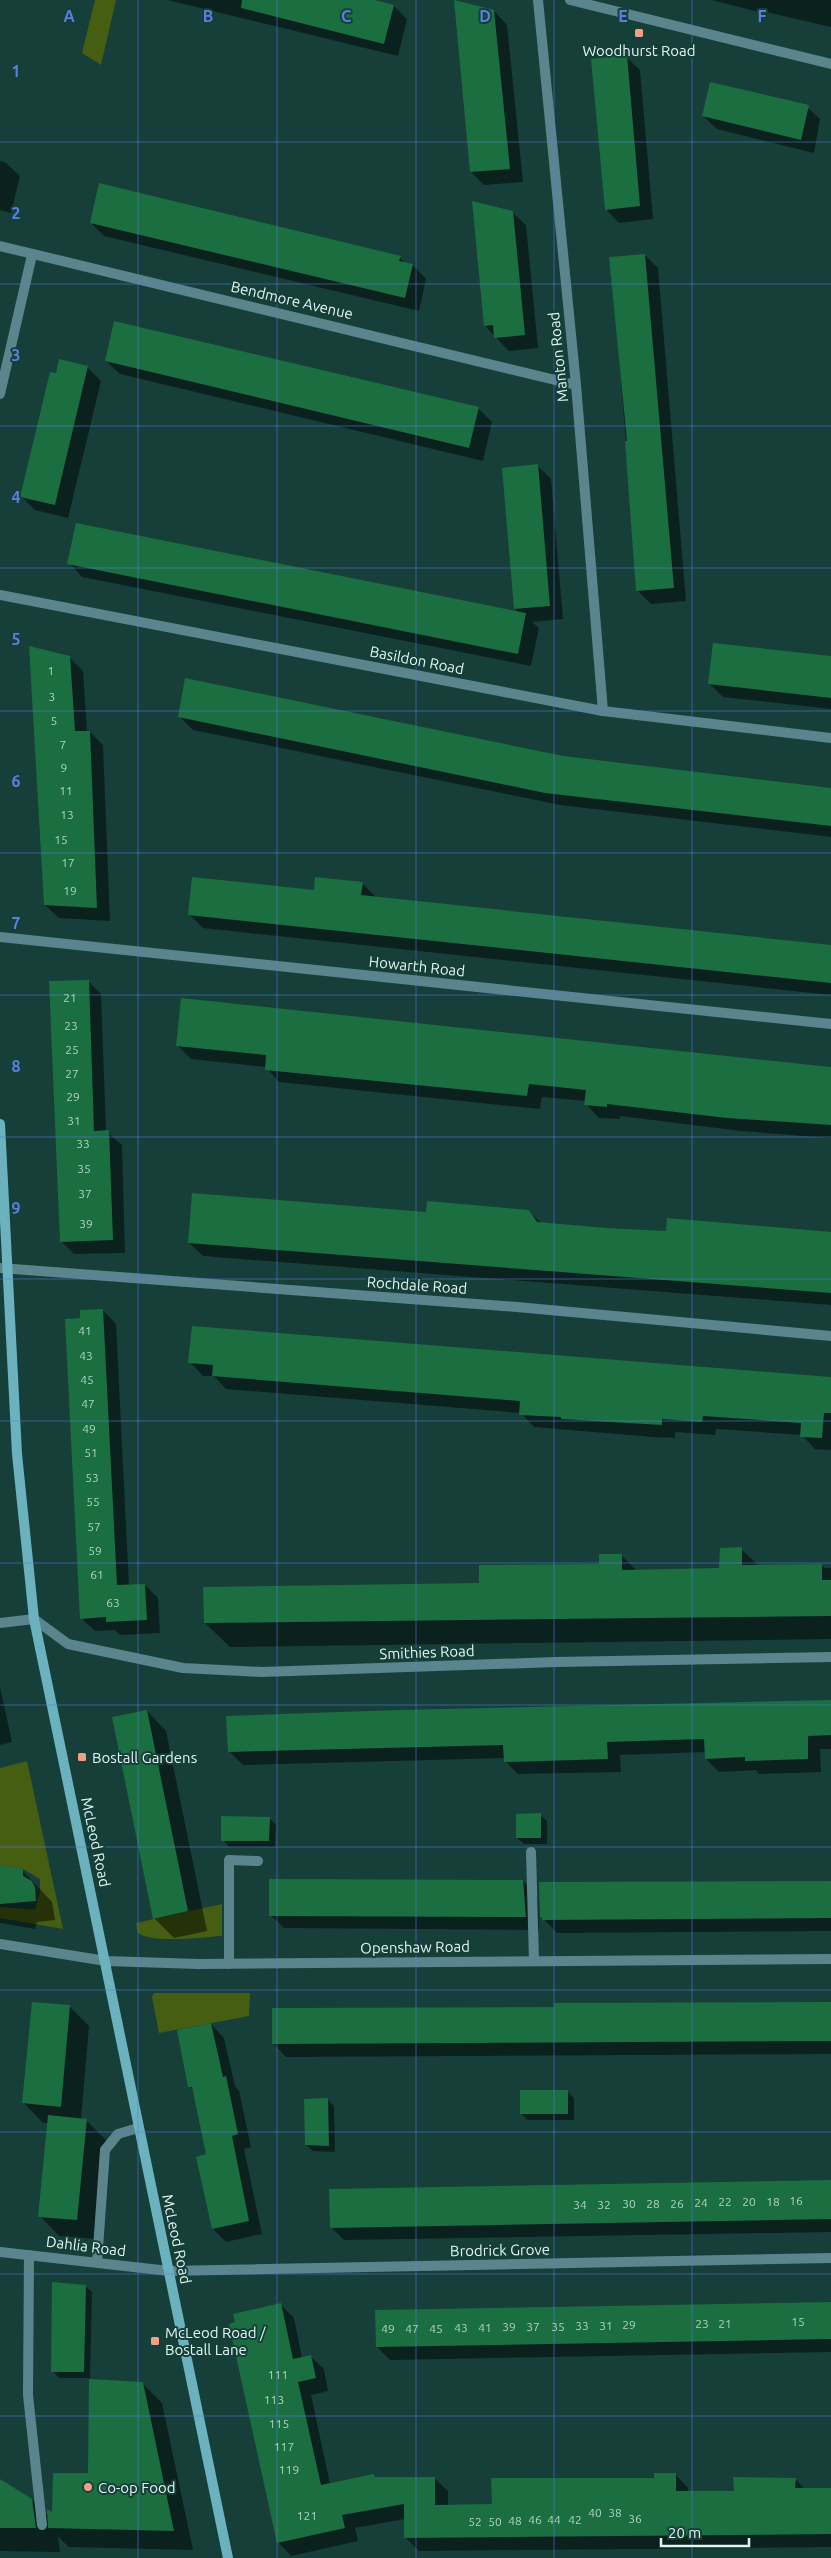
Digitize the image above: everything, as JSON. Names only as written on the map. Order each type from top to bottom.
[{"type":"main road","name":"McLeod Road","points":[[0,1124],[4,1268],[17,1454],[34,1620],[228,2558]]},
{"type":"street","name":"Manton Road","points":[[538,0],[576,385],[603,711]]},
{"type":"street","points":[[570,0],[831,64]]},
{"type":"street","name":"Bendmore Avenue","points":[[0,246],[306,318],[576,385]]},
{"type":"street","points":[[0,394],[32,254]]},
{"type":"street","name":"Basildon Road","points":[[0,595],[603,711],[831,738]]},
{"type":"street","name":"Howarth Road","points":[[0,937],[831,1024]]},
{"type":"street","name":"Rochdale Road","points":[[4,1268],[517,1307],[831,1336]]},
{"type":"street","points":[[0,1623],[34,1620]]},
{"type":"street","name":"Smithies Road","points":[[34,1620],[68,1644],[183,1668],[272,1672],[556,1662],[831,1657]]},
{"type":"street","points":[[531,1852],[534,1961]]},
{"type":"street","points":[[229,1964],[229,1860],[258,1861]]},
{"type":"street","name":"Openshaw Road","points":[[0,1944],[106,1961],[229,1964],[831,1959]]},
{"type":"street","points":[[97,2262],[105,2150],[118,2134],[138,2128]]},
{"type":"street","name":"Dahlia Road","points":[[0,2252],[169,2271]]},
{"type":"street","points":[[29,2254],[28,2394],[42,2525]]},
{"type":"street","name":"Brodrick Grove","points":[[169,2271],[831,2258]]},
{"type":"green space","points":[[95,0],[116,0],[101,65],[82,53]]},
{"type":"green space","points":[[27,1761],[63,1929],[0,1918],[0,1907],[35,1910],[40,1891],[40,1879],[23,1869],[0,1865],[0,1768]]},
{"type":"green space","points":[[222,1904],[222,1936],[166,1939],[138,1933],[136,1923]]},
{"type":"green space","points":[[154,1993],[250,1993],[249,2016],[159,2033],[152,1997]]},
{"type":"building","points":[[242,0],[375,0],[394,5],[384,44],[241,8]]},
{"type":"building","points":[[454,0],[494,10],[510,169],[470,172]]},
{"type":"building","points":[[627,55],[640,206],[605,210],[591,59]]},
{"type":"building","points":[[710,82],[809,105],[801,140],[702,116]]},
{"type":"building","points":[[99,183],[401,256],[399,261],[413,264],[405,298],[90,223]]},
{"type":"building","points":[[472,201],[513,211],[525,335],[494,338],[493,325],[484,326]]},
{"type":"building","points":[[645,254],[674,588],[636,591],[625,441],[627,441],[609,257]]},
{"type":"building","points":[[114,321],[479,407],[469,448],[105,361]]},
{"type":"building","points":[[59,359],[88,366],[55,505],[20,497],[50,372],[56,373]]},
{"type":"building","points":[[538,464],[550,606],[514,609],[502,468]]},
{"type":"building","points":[[76,523],[526,613],[518,654],[67,564]]},
{"type":"building","points":[[713,643],[831,656],[831,698],[708,684]]},
{"type":"building","points":[[29,646],[70,656],[75,731],[90,731],[97,908],[44,905]]},
{"type":"building","points":[[185,678],[563,756],[831,788],[831,826],[545,793],[178,717]]},
{"type":"building","points":[[192,877],[314,890],[315,877],[363,882],[361,895],[831,945],[831,983],[188,915]]},
{"type":"building","points":[[89,980],[94,1131],[109,1130],[113,1240],[60,1242],[49,981]]},
{"type":"building","points":[[181,998],[831,1067],[831,1125],[727,1118],[607,1104],[607,1107],[584,1105],[586,1090],[529,1084],[527,1096],[265,1070],[266,1055],[176,1046]]},
{"type":"building","points":[[192,1193],[426,1212],[427,1201],[529,1210],[537,1222],[607,1228],[666,1231],[667,1218],[831,1232],[831,1293],[188,1243]]},
{"type":"building","points":[[103,1309],[117,1585],[145,1584],[147,1620],[106,1622],[106,1617],[80,1619],[65,1319],[80,1318],[80,1310]]},
{"type":"building","points":[[192,1326],[831,1377],[831,1413],[824,1413],[822,1438],[800,1437],[801,1423],[703,1416],[702,1422],[662,1419],[662,1425],[561,1419],[561,1417],[519,1415],[520,1401],[212,1376],[213,1365],[188,1363]]},
{"type":"building","points":[[742,1547],[742,1565],[822,1564],[822,1580],[831,1580],[831,1616],[204,1623],[203,1587],[479,1583],[479,1565],[599,1564],[599,1554],[622,1554],[622,1570],[719,1568],[720,1548]]},
{"type":"building","points":[[831,1700],[831,1735],[808,1736],[808,1759],[745,1761],[745,1757],[705,1759],[704,1739],[607,1742],[608,1759],[504,1762],[503,1745],[228,1752],[226,1716]]},
{"type":"building","points":[[147,1710],[188,1911],[153,1919],[112,1717]]},
{"type":"building","points":[[541,1813],[541,1838],[516,1838],[516,1814]]},
{"type":"building","points":[[221,1816],[270,1817],[269,1841],[221,1841]]},
{"type":"building","points":[[0,1865],[23,1869],[23,1876],[32,1881],[35,1887],[36,1901],[0,1904]]},
{"type":"building","points":[[269,1879],[523,1880],[526,1917],[269,1916]]},
{"type":"building","points":[[831,1881],[831,1918],[542,1920],[542,1917],[540,1917],[539,1882]]},
{"type":"building","points":[[32,2002],[70,2005],[61,2107],[22,2103]]},
{"type":"building","points":[[831,2002],[831,2041],[272,2044],[272,2008],[554,2007],[554,2003]]},
{"type":"building","points":[[211,2023],[223,2077],[226,2076],[238,2134],[232,2136],[249,2221],[212,2229],[196,2157],[206,2154],[192,2087],[188,2087],[177,2030]]},
{"type":"building","points":[[520,2090],[568,2090],[568,2114],[520,2114]]},
{"type":"building","points":[[328,2098],[329,2146],[305,2145],[304,2099]]},
{"type":"building","points":[[48,2115],[87,2119],[77,2220],[38,2217]]},
{"type":"building","points":[[831,2180],[831,2219],[330,2228],[329,2189]]},
{"type":"building","points":[[52,2282],[86,2285],[84,2372],[51,2372]]},
{"type":"building","points":[[831,2302],[831,2339],[376,2347],[375,2310]]},
{"type":"building","points":[[281,2303],[293,2359],[311,2355],[316,2378],[298,2382],[321,2485],[374,2474],[375,2477],[435,2477],[435,2505],[492,2504],[491,2478],[654,2478],[654,2473],[676,2473],[676,2491],[734,2491],[733,2477],[796,2478],[795,2488],[831,2488],[831,2534],[404,2538],[404,2504],[342,2515],[345,2528],[277,2543],[229,2324],[235,2322],[233,2314]]},
{"type":"building","points":[[89,2379],[143,2382],[174,2531],[48,2528],[47,2509],[52,2512],[53,2473],[88,2473]]},
{"type":"building","points":[[0,2479],[32,2499],[36,2528],[0,2528]]},
{"type":"place","name":"Woodhurst Road","points":[[639,33]]},
{"type":"place","name":"Bostall Gardens","points":[[82,1757]]},
{"type":"place","name":"McLeod Road / Bostall Lane","points":[[155,2341]]},
{"type":"place","name":"Co-op Food","points":[[88,2487]]}]
